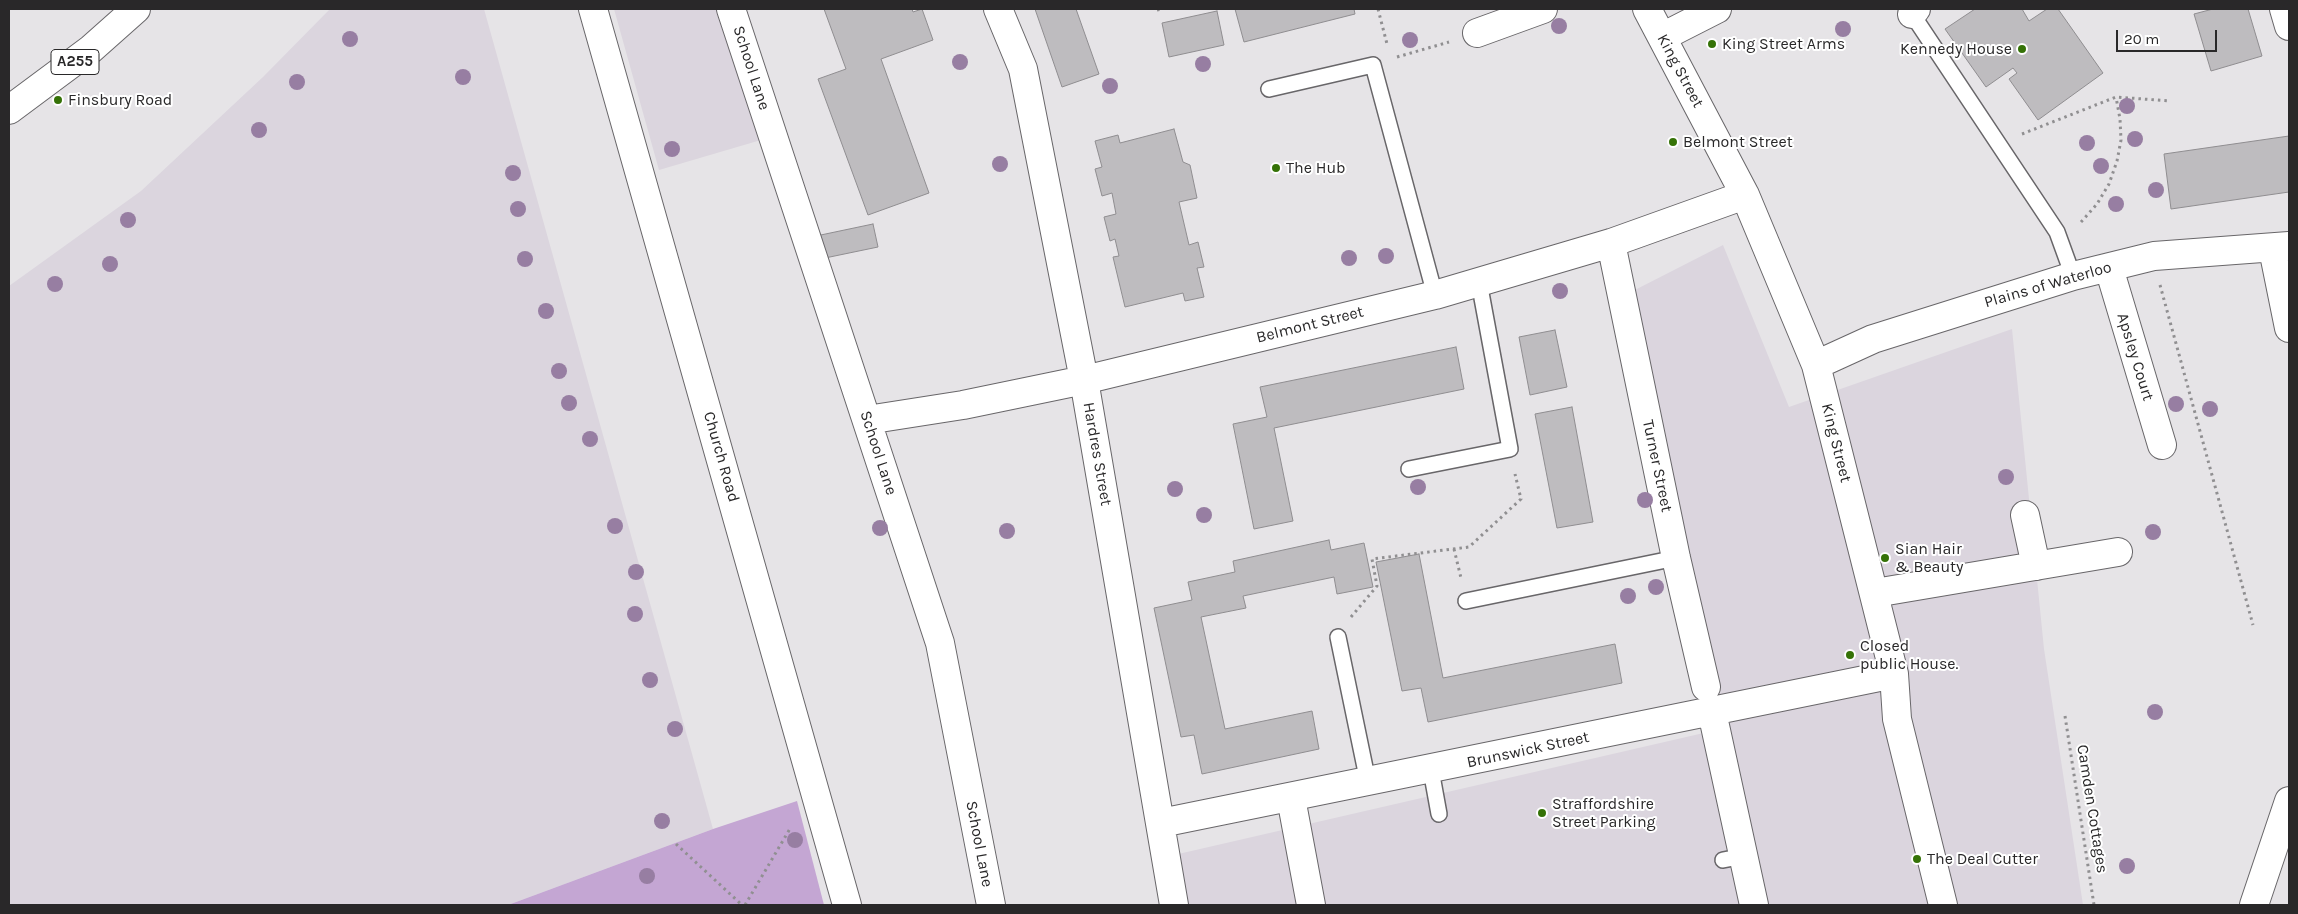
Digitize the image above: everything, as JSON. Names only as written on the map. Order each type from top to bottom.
[{"type":"street","name":"A255","points":[[9,110],[92,49],[136,9]]},
{"type":"street","name":"Church Road","points":[[593,9],[847,905]]},
{"type":"street","name":"School Lane","points":[[731,9],[940,643],[990,905]]},
{"type":"street","name":"Hardres Street","points":[[998,9],[1023,69],[1084,380],[1174,905]]},
{"type":"street","points":[[1490,23],[1543,9]]},
{"type":"street","name":"King Street","points":[[1646,9],[1745,195],[1816,365],[1875,593],[1894,674],[1897,719],[1943,905]]},
{"type":"street","points":[[1662,37],[1717,9]]},
{"type":"street","points":[[2284,9],[2289,26]]},
{"type":"street","name":"Belmont Street","points":[[867,420],[963,406],[1084,380],[1435,295],[1612,243],[1745,195]]},
{"type":"street","name":"Turner Street","points":[[1612,243],[1676,558],[1709,699],[1734,858],[1754,905]]},
{"type":"street","points":[[2281,248],[2289,328]]},
{"type":"street","name":"Plains of Waterloo","points":[[1816,365],[1873,339],[2073,276],[2154,256],[2281,248]]},
{"type":"street","name":"Apsley Court","points":[[2109,268],[2162,445]]},
{"type":"street","points":[[2025,515],[2036,566]]},
{"type":"street","points":[[1875,593],[2118,552]]},
{"type":"street","name":"Brunswick Street","points":[[1161,823],[1431,770],[1709,699],[1894,674]]},
{"type":"street","points":[[1291,798],[1312,905]]},
{"type":"street","points":[[2254,905],[2289,801]]},
{"type":"lane","points":[[1914,11],[2057,232],[2073,276]]},
{"type":"lane","points":[[1269,89],[1373,64],[1435,295]]},
{"type":"lane","points":[[1410,469],[1510,449],[1479,282]]},
{"type":"lane","points":[[1466,601],[1676,558]]},
{"type":"lane","points":[[1338,637],[1368,782]]},
{"type":"lane","points":[[1431,770],[1440,814]]},
{"type":"path","points":[[1157,10],[1163,9]]},
{"type":"path","points":[[1378,9],[1391,59]]},
{"type":"path","points":[[1373,64],[1490,23]]},
{"type":"path","points":[[2001,147],[2020,134],[2116,97],[2170,101]]},
{"type":"path","points":[[2057,232],[2082,222],[2097,204],[2109,184],[2117,161],[2121,140],[2120,118],[2116,97]]},
{"type":"path","points":[[2154,256],[2161,292],[2253,625]]},
{"type":"path","points":[[1338,637],[1347,621],[1377,586],[1372,559],[1469,547],[1520,499],[1510,449]]},
{"type":"path","name":"Camden Cottages","points":[[2065,716],[2094,905]]},
{"type":"path","points":[[676,844],[743,905],[801,811],[816,792]]},
{"type":"shaded area","points":[[330,9],[484,9],[713,829],[508,905],[9,905],[9,286],[141,191],[263,77]]},
{"type":"shaded area","points":[[614,9],[717,9],[761,140],[659,170]]},
{"type":"shaded area","points":[[1723,245],[1789,407],[2012,329],[2044,649],[2083,905],[1183,905],[1174,855],[1721,729],[1629,293]]},
{"type":"shaded area","points":[[797,801],[824,905],[508,905],[713,829]]},
{"type":"building","points":[[824,9],[912,9],[913,12],[922,9],[933,40],[881,59],[929,193],[868,215],[818,79],[846,69]]},
{"type":"building","points":[[1035,9],[1076,9],[1099,74],[1062,87]]},
{"type":"building","points":[[1235,9],[1354,9],[1355,14],[1244,42]]},
{"type":"building","name":"Kennedy House","points":[[1975,9],[2022,9],[2029,21],[2047,9],[2058,9],[2103,73],[2038,120],[2009,79],[2017,73],[2013,68],[1986,87],[1945,29]]},
{"type":"building","points":[[2213,9],[2248,9],[2262,56],[2211,71],[2194,14]]},
{"type":"building","points":[[1217,11],[1224,45],[1169,57],[1162,23]]},
{"type":"building","points":[[1174,129],[1183,162],[1190,165],[1197,198],[1179,202],[1189,245],[1198,242],[1204,267],[1197,268],[1204,297],[1185,301],[1183,293],[1125,307],[1113,257],[1119,256],[1115,239],[1110,241],[1104,217],[1116,214],[1112,193],[1102,196],[1095,169],[1102,167],[1095,141],[1118,135],[1120,143]]},
{"type":"building","points":[[2289,136],[2289,192],[2171,209],[2164,154]]},
{"type":"building","points":[[873,224],[878,247],[825,258],[816,236]]},
{"type":"building","points":[[1555,330],[1567,387],[1530,395],[1519,337]]},
{"type":"building","points":[[1456,347],[1464,389],[1274,428],[1293,521],[1254,529],[1233,424],[1267,417],[1260,387]]},
{"type":"building","points":[[1572,407],[1593,522],[1557,528],[1535,414]]},
{"type":"building","points":[[1329,540],[1331,550],[1364,543],[1373,587],[1337,594],[1334,577],[1243,596],[1246,608],[1201,617],[1225,729],[1312,711],[1319,749],[1202,774],[1194,735],[1181,737],[1154,608],[1192,600],[1188,582],[1235,572],[1233,561]]},
{"type":"building","points":[[1419,554],[1443,678],[1615,644],[1622,683],[1428,722],[1421,688],[1402,691],[1376,562]]},
{"type":"place","name":"King Street Arms","points":[[1712,44]]},
{"type":"place","name":"Kennedy House","points":[[2022,49]]},
{"type":"place","name":"Finsbury Road","points":[[58,100]]},
{"type":"place","name":"Belmont Street","points":[[1673,142]]},
{"type":"place","name":"The Hub","points":[[1276,168]]},
{"type":"place","name":"Sian Hair & Beauty","points":[[1885,558]]},
{"type":"place","name":"Closed public House.","points":[[1850,655]]},
{"type":"place","name":"Straffordshire Street Parking","points":[[1542,813]]},
{"type":"place","name":"The Deal Cutter","points":[[1917,859]]}]
